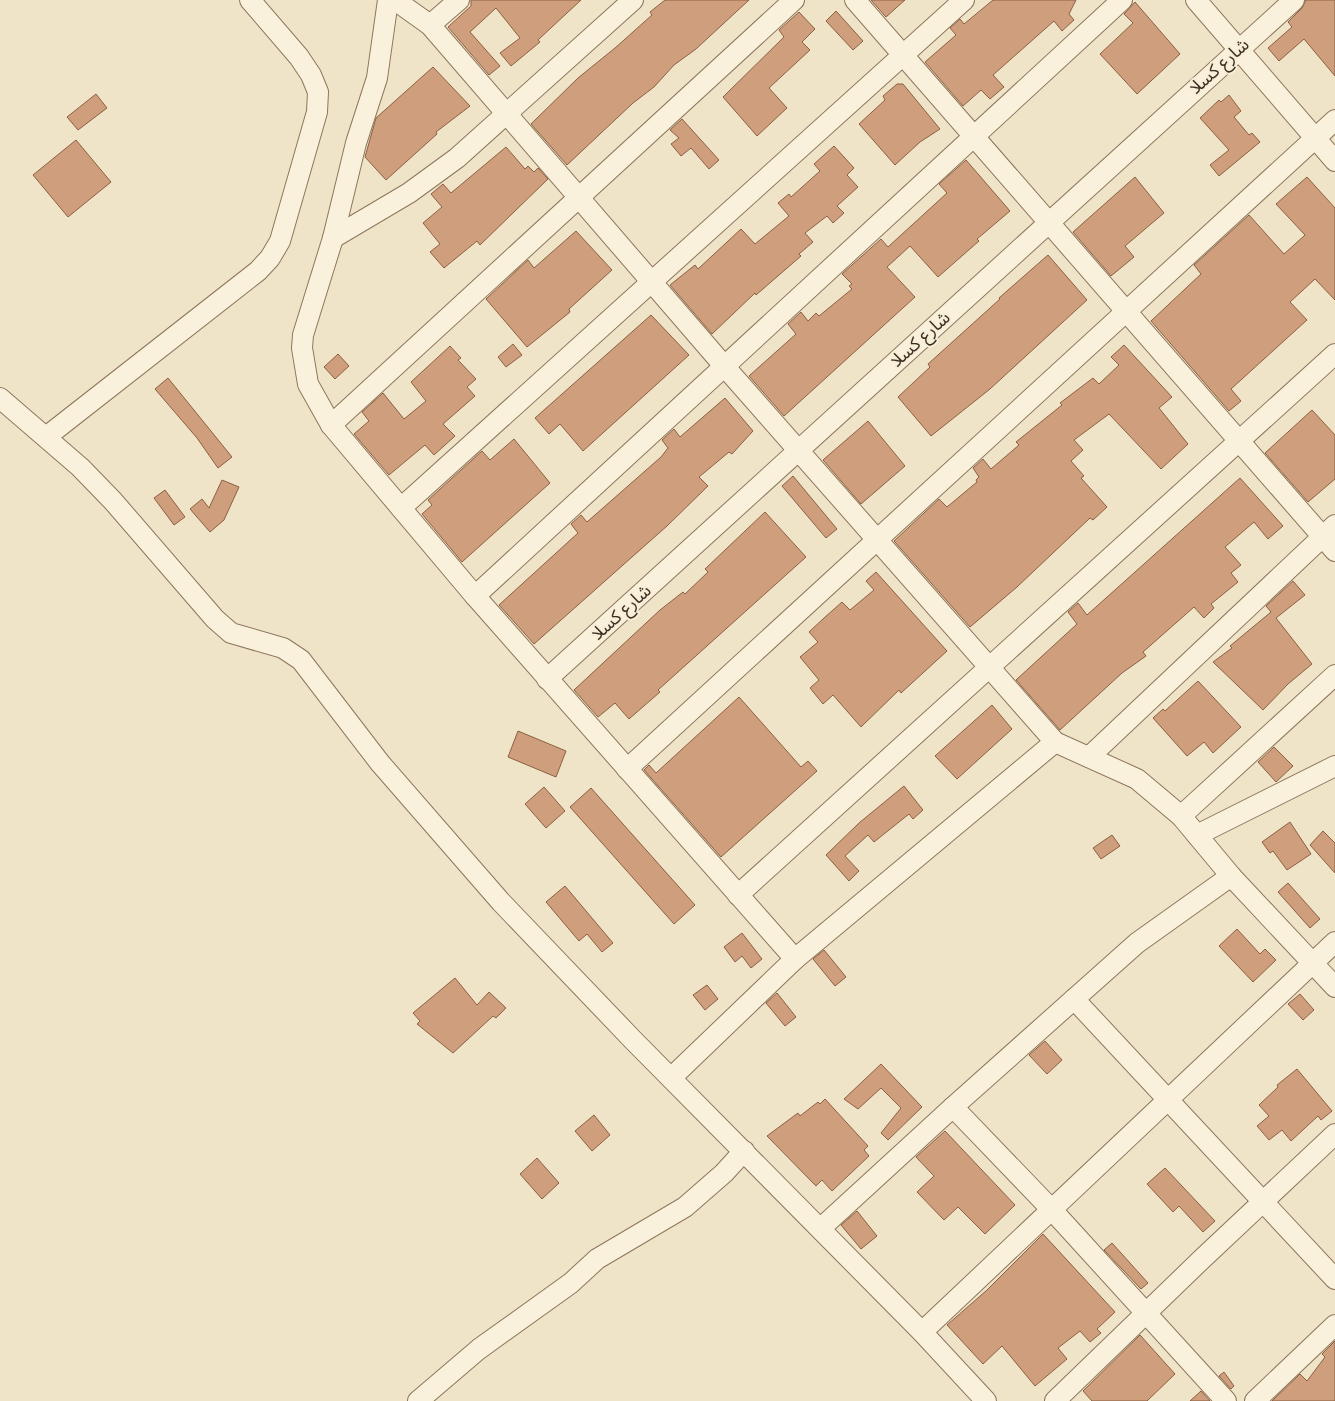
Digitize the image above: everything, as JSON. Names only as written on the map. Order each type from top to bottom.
[{"type":"street","points":[[46,437],[258,271],[270,258],[280,241],[317,112],[318,92],[299,57],[250,0]]},
{"type":"street","points":[[388,0],[377,78],[356,143],[333,238],[306,322],[302,348],[308,384],[331,425],[475,596],[795,959]]},
{"type":"street","points":[[395,0],[430,25],[725,367],[1055,742],[1137,779],[1182,816],[1231,876],[1335,987]]},
{"type":"street","points":[[430,25],[459,0]]},
{"type":"street","points":[[333,238],[410,193],[457,158],[633,0]]},
{"type":"street","points":[[331,425],[578,196],[794,0]]},
{"type":"street","points":[[855,0],[1239,440],[1331,538],[1089,757]]},
{"type":"street","points":[[401,508],[964,0]]},
{"type":"street","points":[[475,596],[1122,0]]},
{"type":"street","points":[[1196,0],[1335,161]]},
{"type":"street","name":"شارع كسلا","points":[[547,679],[1238,48],[1294,0]]},
{"type":"street","points":[[627,769],[1335,120]]},
{"type":"street","points":[[738,896],[1335,354]]},
{"type":"street","points":[[0,398],[80,467],[113,501],[215,620],[231,633],[283,648],[301,660],[380,763],[502,902],[671,1078],[922,1332],[986,1401]]},
{"type":"street","points":[[1182,816],[1335,675]]},
{"type":"street","points":[[671,1078],[795,959],[1055,742]]},
{"type":"street","points":[[1197,835],[1335,766]]},
{"type":"street","points":[[821,1228],[953,1106],[1137,943],[1231,876]]},
{"type":"street","points":[[922,1332],[1335,942]]},
{"type":"street","points":[[1074,999],[1335,1279]]},
{"type":"street","points":[[953,1106],[1226,1401]]},
{"type":"street","points":[[1056,1401],[1262,1201],[1335,1134]]},
{"type":"street","points":[[418,1401],[472,1354],[571,1283],[597,1259],[685,1207],[724,1173],[744,1151]]},
{"type":"street","points":[[1255,1401],[1335,1325]]},
{"type":"building","points":[[471,0],[581,0],[538,40],[540,42],[511,66],[500,53],[520,38],[496,8],[470,32],[500,66],[489,75],[448,27],[471,6]]},
{"type":"building","points":[[665,0],[749,0],[696,49],[674,65],[654,87],[633,103],[567,165],[531,124],[578,78],[652,15],[650,12]]},
{"type":"building","points":[[871,0],[905,0],[886,17]]},
{"type":"building","points":[[993,0],[1076,0],[1069,14],[1074,20],[1062,31],[1054,21],[993,75],[1004,87],[990,99],[981,90],[963,106],[925,62],[956,35],[950,28],[960,19],[964,24]]},
{"type":"building","points":[[1306,0],[1335,0],[1335,76],[1304,39],[1279,61],[1268,48],[1292,27],[1288,22],[1302,8]]},
{"type":"building","points":[[1135,2],[1180,54],[1137,94],[1100,54],[1133,23],[1124,14]]},
{"type":"building","points":[[836,11],[863,41],[853,50],[826,21]]},
{"type":"building","points":[[799,12],[815,29],[802,42],[810,50],[769,88],[787,108],[757,136],[723,97],[784,37],[779,30]]},
{"type":"building","points":[[433,67],[470,106],[436,132],[437,134],[386,180],[365,157],[376,118]]},
{"type":"building","points":[[897,84],[903,84],[940,129],[920,142],[895,165],[859,124],[885,100],[883,96]]},
{"type":"building","points":[[96,94],[107,108],[78,130],[67,117]]},
{"type":"building","points":[[1229,95],[1241,111],[1234,117],[1249,135],[1252,133],[1260,142],[1219,176],[1210,165],[1229,150],[1200,118],[1219,100],[1221,102]]},
{"type":"building","points":[[682,119],[719,160],[709,169],[691,148],[681,156],[671,144],[679,138],[670,130]]},
{"type":"building","points":[[76,140],[111,182],[68,217],[33,175]]},
{"type":"building","points":[[834,146],[854,168],[847,175],[858,187],[837,206],[844,213],[833,223],[827,216],[805,233],[813,242],[799,254],[801,256],[756,295],[755,293],[712,334],[670,285],[695,265],[698,269],[741,229],[755,244],[789,216],[778,203],[789,194],[791,197],[820,171],[814,164]]},
{"type":"building","points":[[506,147],[525,169],[528,166],[534,172],[538,168],[548,179],[480,245],[477,241],[444,268],[430,252],[440,244],[423,223],[442,207],[431,194],[443,184],[451,193]]},
{"type":"building","points":[[966,160],[1010,211],[977,239],[979,241],[938,277],[910,246],[887,267],[915,297],[784,416],[749,376],[796,334],[788,324],[801,312],[808,321],[816,313],[819,316],[852,289],[849,286],[852,284],[842,274],[881,239],[888,247],[947,193],[939,184]]},
{"type":"building","points":[[1135,177],[1164,213],[1125,246],[1134,257],[1111,276],[1073,232]]},
{"type":"building","points":[[1307,177],[1335,208],[1335,300],[1315,279],[1290,302],[1307,320],[1231,389],[1241,401],[1229,411],[1151,321],[1201,274],[1194,265],[1249,215],[1284,254],[1305,235],[1276,204]]},
{"type":"building","points":[[576,231],[612,270],[569,309],[570,312],[527,347],[486,299],[528,260],[534,268]]},
{"type":"building","points":[[1048,255],[1087,300],[990,389],[931,436],[898,397],[930,367],[928,364]]},
{"type":"building","points":[[651,315],[689,355],[583,451],[560,424],[549,434],[535,418]]},
{"type":"building","points":[[513,344],[522,355],[506,367],[498,357]]},
{"type":"building","points":[[1124,345],[1172,397],[1159,408],[1188,444],[1161,469],[1109,414],[1074,440],[1083,450],[1071,461],[1084,476],[1081,478],[1107,507],[1093,520],[1090,518],[1017,587],[970,627],[894,541],[939,499],[947,507],[977,482],[976,480],[979,477],[973,468],[983,459],[991,469],[1019,445],[1016,442],[1062,405],[1060,403],[1093,378],[1099,384],[1119,365],[1111,357]]},
{"type":"building","points":[[450,346],[461,358],[458,360],[476,379],[467,387],[475,396],[443,424],[455,436],[434,455],[425,445],[389,475],[354,434],[369,421],[362,412],[383,393],[404,419],[426,401],[411,382]]},
{"type":"building","points":[[338,354],[349,366],[335,379],[324,367]]},
{"type":"building","points":[[168,378],[232,457],[218,468],[197,438],[155,389]]},
{"type":"building","points":[[725,398],[753,431],[732,454],[729,452],[699,477],[708,486],[667,526],[534,644],[499,605],[578,533],[571,524],[581,515],[587,522],[661,457],[668,448],[662,440],[674,429],[680,437]]},
{"type":"building","points":[[1312,410],[1335,435],[1335,479],[1308,502],[1265,453]]},
{"type":"building","points":[[868,421],[905,466],[861,504],[823,460]]},
{"type":"building","points":[[514,439],[550,483],[462,562],[422,514],[432,505],[428,500],[482,451],[490,460]]},
{"type":"building","points":[[793,476],[837,529],[826,538],[782,486]]},
{"type":"building","points":[[1240,478],[1283,526],[1268,539],[1254,522],[1225,547],[1241,565],[1231,573],[1238,582],[1211,604],[1214,608],[1204,618],[1194,607],[1143,652],[1146,656],[1122,673],[1060,730],[1016,680],[1077,624],[1068,612],[1078,603],[1087,615]]},
{"type":"building","points":[[222,480],[239,487],[224,520],[210,532],[190,509],[202,499],[209,508]]},
{"type":"building","points":[[165,490],[185,517],[174,525],[154,498]]},
{"type":"building","points":[[765,512],[806,557],[658,690],[660,692],[629,719],[615,703],[598,717],[574,690],[660,610],[683,592],[685,594],[708,572],[705,569]]},
{"type":"building","points":[[876,572],[947,651],[901,693],[899,690],[861,727],[833,695],[823,704],[810,688],[819,680],[800,657],[818,642],[809,632],[824,618],[842,602],[850,610],[874,590],[866,581]]},
{"type":"building","points":[[1293,581],[1305,595],[1276,618],[1312,664],[1288,684],[1263,710],[1213,662],[1232,648],[1230,646],[1271,612],[1266,606]]},
{"type":"building","points":[[1198,681],[1241,727],[1213,753],[1204,742],[1187,756],[1153,718],[1163,709],[1165,711]]},
{"type":"building","points":[[739,697],[801,767],[808,761],[817,771],[721,857],[644,770],[649,765],[656,773]]},
{"type":"building","points":[[992,705],[1012,729],[957,779],[935,756]]},
{"type":"building","points":[[518,731],[566,751],[556,777],[508,757]]},
{"type":"building","points":[[1274,747],[1293,766],[1276,782],[1258,762]]},
{"type":"building","points":[[904,786],[923,810],[913,819],[909,814],[874,842],[868,835],[845,856],[859,871],[849,881],[826,855],[859,823]]},
{"type":"building","points":[[544,787],[565,811],[546,828],[525,804]]},
{"type":"building","points":[[591,788],[695,905],[674,924],[570,807]]},
{"type":"building","points":[[1290,822],[1311,854],[1287,870],[1273,851],[1270,853],[1262,842]]},
{"type":"building","points":[[1323,831],[1335,843],[1335,873],[1310,845]]},
{"type":"building","points":[[1112,835],[1120,846],[1101,859],[1093,848]]},
{"type":"building","points":[[1288,883],[1320,919],[1310,928],[1278,892]]},
{"type":"building","points":[[565,886],[613,943],[602,952],[587,934],[579,941],[546,902]]},
{"type":"building","points":[[1237,929],[1260,954],[1265,949],[1276,960],[1253,982],[1219,946]]},
{"type":"building","points":[[742,933],[762,959],[751,968],[742,956],[735,962],[724,947]]},
{"type":"building","points":[[824,950],[846,977],[835,986],[813,959]]},
{"type":"building","points":[[455,978],[477,1005],[489,992],[506,1008],[496,1018],[493,1016],[453,1053],[417,1024],[420,1021],[413,1013]]},
{"type":"building","points":[[707,985],[718,999],[705,1010],[693,995]]},
{"type":"building","points":[[777,993],[796,1017],[785,1026],[766,1003]]},
{"type":"building","points":[[1300,994],[1314,1010],[1303,1020],[1288,1004]]},
{"type":"building","points":[[1045,1041],[1062,1060],[1047,1074],[1029,1055]]},
{"type":"building","points":[[881,1064],[922,1107],[888,1140],[881,1133],[901,1108],[881,1088],[858,1109],[844,1099]]},
{"type":"building","points":[[1297,1069],[1332,1111],[1321,1120],[1318,1116],[1291,1141],[1282,1130],[1269,1140],[1257,1126],[1269,1116],[1259,1105],[1278,1087],[1277,1085]]},
{"type":"building","points":[[825,1099],[868,1146],[864,1150],[869,1156],[832,1191],[822,1180],[816,1186],[767,1136],[798,1113],[800,1116]]},
{"type":"building","points":[[594,1115],[610,1135],[592,1151],[575,1131]]},
{"type":"building","points":[[945,1131],[1015,1205],[985,1234],[958,1207],[944,1220],[917,1192],[934,1176],[916,1157]]},
{"type":"building","points":[[537,1158],[559,1183],[542,1199],[520,1174]]},
{"type":"building","points":[[1165,1168],[1215,1221],[1203,1232],[1179,1206],[1173,1212],[1147,1184]]},
{"type":"building","points":[[857,1211],[877,1236],[861,1249],[841,1225]]},
{"type":"building","points":[[1043,1234],[1115,1312],[1097,1329],[1101,1333],[1090,1342],[1080,1331],[1058,1348],[1067,1359],[1035,1386],[1002,1346],[983,1364],[947,1325],[987,1290]]},
{"type":"building","points":[[1112,1243],[1148,1283],[1141,1289],[1104,1250]]},
{"type":"building","points":[[1140,1335],[1175,1374],[1147,1401],[1092,1401],[1083,1391]]},
{"type":"building","points":[[1335,1341],[1335,1401],[1272,1401],[1300,1374],[1307,1381],[1325,1357],[1322,1354]]},
{"type":"building","points":[[1224,1372],[1234,1386],[1231,1389],[1219,1376]]},
{"type":"building","points":[[1201,1391],[1210,1401],[1190,1401]]}]
